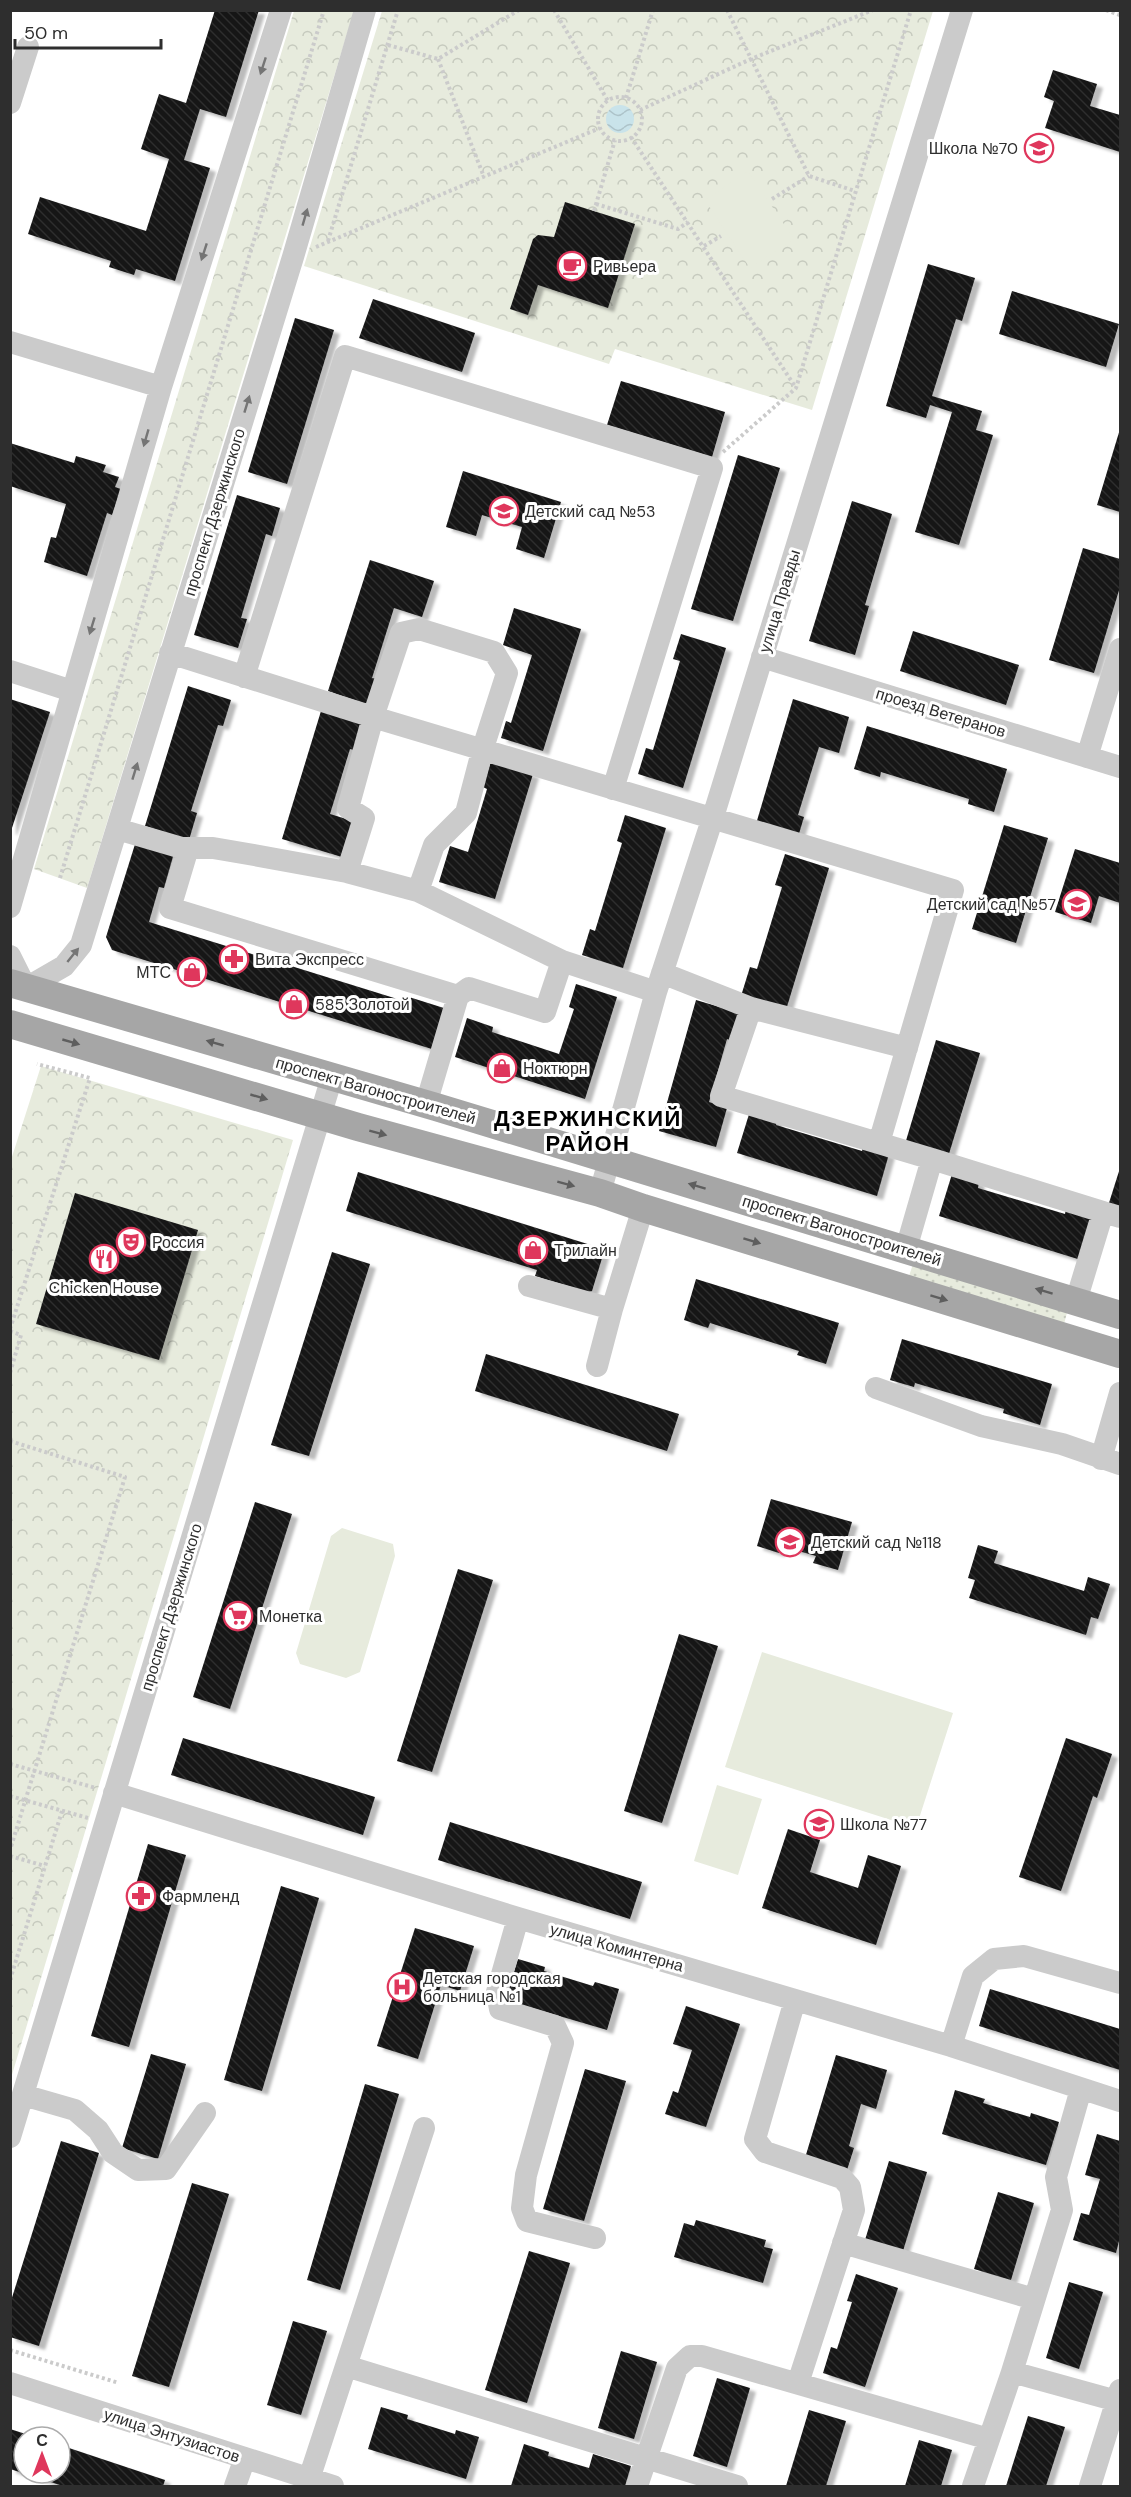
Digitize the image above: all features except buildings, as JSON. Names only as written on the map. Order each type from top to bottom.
[{"type":"main road","points":[[18,986],[12,1030],[600,1193],[1120,1354]]},
{"type":"main road","name":"проспект Вагоностроителей","points":[[18,986],[426,1104],[1120,1315]]},
{"type":"street","points":[[10,907],[161,387],[281,10]]},
{"type":"street","name":"проспект Дзержинского","points":[[18,986],[64,966],[81,945],[293,256],[365,10]]},
{"type":"street","name":"улица Правды","points":[[600,1193],[659,983],[713,817],[962,10]]},
{"type":"street","points":[[10,103],[25,46]]},
{"type":"street","points":[[10,342],[161,387]]},
{"type":"street","points":[[244,677],[345,356],[712,468],[614,789]]},
{"type":"street","points":[[347,872],[364,818],[348,808],[374,717],[401,633],[419,628],[494,652],[507,673],[483,748],[466,813],[434,845],[418,891]]},
{"type":"street","points":[[1087,757],[1120,649]]},
{"type":"street","points":[[170,653],[374,717],[953,890],[879,1143]]},
{"type":"street","name":"проезд Ветеранов","points":[[762,657],[1120,767]]},
{"type":"street","points":[[10,671],[72,691]]},
{"type":"street","points":[[117,829],[188,848],[213,848],[347,872],[418,891],[476,917],[562,961],[659,983],[907,1048]]},
{"type":"street","points":[[188,848],[170,908],[459,996]]},
{"type":"street","points":[[10,956],[18,986]]},
{"type":"street","points":[[426,1104],[459,996],[469,988],[545,1012],[562,961]]},
{"type":"street","points":[[751,1008],[721,1096],[1112,1214],[1076,1301]]},
{"type":"street","name":"проспект Дзержинского","points":[[10,2137],[332,1077]]},
{"type":"street","points":[[906,1250],[932,1159]]},
{"type":"street","points":[[597,1366],[643,1208]]},
{"type":"street","points":[[530,1286],[612,1309]]},
{"type":"street","points":[[876,1388],[981,1426],[1062,1444],[1111,1462],[1120,1393]]},
{"type":"street","name":"улица Коминтерна","points":[[114,1793],[518,1918],[951,2046],[1120,2101]]},
{"type":"street","points":[[518,1918],[497,1992],[500,2009],[555,2026],[563,2043],[526,2175],[522,2208],[527,2222],[595,2238]]},
{"type":"street","points":[[951,2046],[973,1976],[994,1959],[1024,1956],[1120,1983]]},
{"type":"street","points":[[795,2000],[755,2139],[765,2152],[842,2178],[850,2187],[854,2210],[798,2383]]},
{"type":"street","points":[[973,2487],[1012,2372],[1062,2210],[1056,2177],[1081,2089]]},
{"type":"street","points":[[23,2095],[75,2110],[98,2130],[113,2153],[138,2170],[166,2169],[205,2114]]},
{"type":"street","points":[[309,2479],[424,2128]]},
{"type":"street","points":[[843,2243],[1034,2299]]},
{"type":"street","points":[[638,2487],[677,2368],[690,2356],[702,2356],[988,2439]]},
{"type":"street","points":[[346,2366],[737,2487]]},
{"type":"street","points":[[1012,2372],[1119,2396],[1090,2487]]},
{"type":"street","name":"улица Энтузиастов","points":[[10,2383],[333,2487]]},
{"type":"street","points":[[235,2487],[245,2458]]},
{"type":"path","points":[[60,878],[324,10]]},
{"type":"path","points":[[328,242],[398,10]]},
{"type":"path","points":[[388,45],[438,59],[519,10]]},
{"type":"path","points":[[554,10],[608,101]]},
{"type":"path","points":[[626,98],[653,10]]},
{"type":"path","points":[[727,10],[809,176],[855,192]]},
{"type":"path","points":[[640,110],[751,59],[873,10]]},
{"type":"path","points":[[712,468],[724,451],[796,388],[911,10]]},
{"type":"path","points":[[1106,10],[1120,15]]},
{"type":"path","points":[[438,59],[484,177]]},
{"type":"path","points":[[617,97],[626,98],[635,103],[640,110],[641,125],[632,137],[615,140],[606,136],[600,128],[599,112],[608,101],[617,97]]},
{"type":"path","points":[[293,256],[600,128]]},
{"type":"path","points":[[632,137],[796,388]]},
{"type":"path","points":[[594,211],[615,140]]},
{"type":"path","points":[[772,199],[809,176]]},
{"type":"path","points":[[596,204],[678,229],[688,222]]},
{"type":"path","points":[[703,246],[721,236]]},
{"type":"path","points":[[10,1373],[21,1335],[10,1330],[90,1078],[37,1064]]},
{"type":"path","points":[[10,1441],[125,1477],[10,1850]]},
{"type":"path","points":[[10,1764],[114,1793]]},
{"type":"path","points":[[10,1796],[105,1822]]},
{"type":"path","points":[[10,1980],[62,1811]]},
{"type":"path","points":[[10,1856],[45,1866]]},
{"type":"path","points":[[10,2350],[119,2383]]},
{"type":"green space","points":[[294,11],[354,11],[87,888],[34,869]]},
{"type":"green space","points":[[382,11],[933,11],[812,410],[615,349],[609,364],[304,266]]},
{"type":"green space","points":[[748,171],[794,239],[750,268],[705,200]]},
{"type":"green space","points":[[41,1066],[293,1140],[11,2078],[10,1163]]},
{"type":"green space","points":[[914,1261],[1068,1309],[1064,1324],[909,1276]]},
{"type":"green space","points":[[342,1528],[393,1544],[395,1556],[360,1672],[346,1678],[300,1664],[296,1653],[331,1536]]},
{"type":"green space","points":[[762,1652],[953,1713],[916,1828],[725,1767]]},
{"type":"green space","points":[[717,1785],[762,1799],[738,1875],[694,1861]]},
{"type":"water","points":[[620,105],[630,109],[634,119],[630,129],[620,133],[610,129],[606,119],[610,109]]},
{"type":"place","name":"Школа №70","points":[[1039,148]]},
{"type":"place","name":"Ривьера","points":[[572,266]]},
{"type":"place","name":"Детский сад №53","points":[[504,511]]},
{"type":"place","name":"Детский сад №57","points":[[1077,904]]},
{"type":"place","name":"Вита Экспресс","points":[[234,959]]},
{"type":"place","name":"МТС","points":[[192,972]]},
{"type":"place","name":"585 Золотой","points":[[294,1004]]},
{"type":"place","name":"Ноктюрн","points":[[502,1068]]},
{"type":"place","name":"Россия","points":[[131,1242]]},
{"type":"place","name":"Трилайн","points":[[533,1250]]},
{"type":"place","name":"Chicken House","points":[[104,1259]]},
{"type":"place","name":"Детский сад №118","points":[[790,1542]]},
{"type":"place","name":"Монетка","points":[[238,1616]]},
{"type":"place","name":"Школа №77","points":[[819,1824]]},
{"type":"place","name":"Фармленд","points":[[141,1896]]},
{"type":"place","name":"Детская городская больница №1","points":[[402,1987]]},
{"type":"district","name":"ДЗЕРЖИНСКИЙ РАЙОН","points":[[588,1130]]}]
